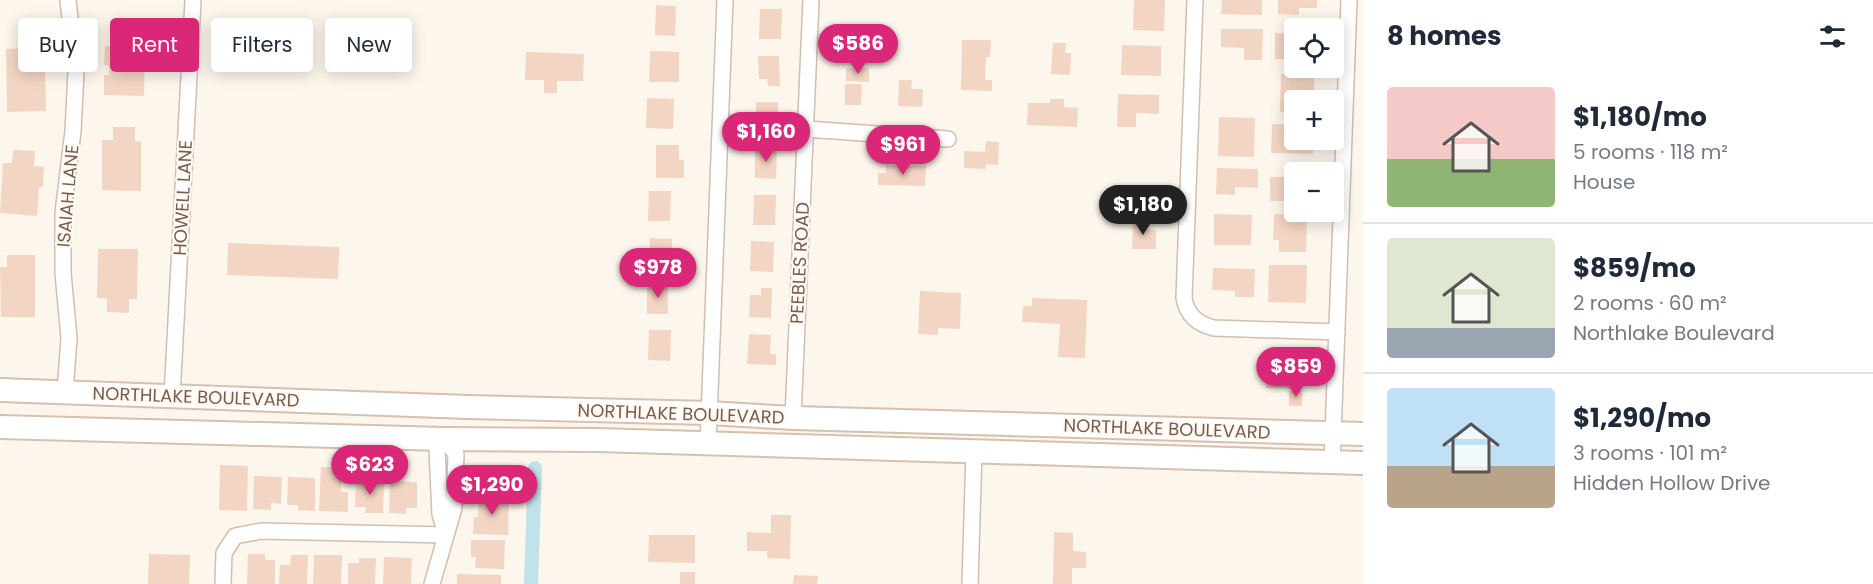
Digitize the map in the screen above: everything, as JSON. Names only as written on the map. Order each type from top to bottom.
[{"type":"main road","name":"NORTHLAKE BOULEVARD","points":[[0,390],[342,403],[709,413],[793,418],[1363,434]]},
{"type":"main road","points":[[181,431],[190,422],[215,413],[283,414],[324,411],[342,403]]},
{"type":"main road","points":[[444,439],[454,420],[468,407]]},
{"type":"main road","name":"NORTHLAKE BOULEVARD","points":[[0,427],[444,439],[598,440],[1363,463]]},
{"type":"street","name":"ISAIAH LANE","points":[[65,392],[69,338],[63,273],[63,213],[73,131],[76,72],[68,0]]},
{"type":"street","name":"HOWELL LANE","points":[[172,397],[193,0]]},
{"type":"street","points":[[708,444],[725,0]]},
{"type":"street","name":"PEEBLES ROAD","points":[[793,418],[811,0]]},
{"type":"street","points":[[1195,0],[1185,251],[1185,308],[1203,326],[1337,332]]},
{"type":"street","points":[[1332,462],[1349,0]]},
{"type":"street","points":[[806,129],[948,139]]},
{"type":"street","points":[[432,584],[454,508],[456,454],[444,439]]},
{"type":"street","points":[[970,584],[974,452]]},
{"type":"street","points":[[223,584],[224,554],[235,536],[261,531],[446,535]]},
{"type":"building","points":[[1134,0],[1165,0],[1164,31],[1133,30]]},
{"type":"building","points":[[1222,0],[1262,0],[1262,15],[1221,14]]},
{"type":"building","points":[[1278,0],[1317,0],[1317,8],[1299,8],[1299,15],[1278,14]]},
{"type":"building","points":[[656,5],[676,6],[675,36],[655,35]]},
{"type":"building","points":[[760,9],[782,9],[781,39],[759,39]]},
{"type":"building","points":[[1221,29],[1263,29],[1262,60],[1244,60],[1244,48],[1221,47]]},
{"type":"building","points":[[1275,33],[1284,33],[1284,59],[1275,59]]},
{"type":"building","points":[[962,40],[991,40],[990,57],[986,57],[985,80],[992,80],[992,91],[961,90]]},
{"type":"building","points":[[1053,43],[1066,43],[1065,53],[1071,53],[1070,75],[1051,74]]},
{"type":"building","points":[[1122,45],[1161,46],[1161,76],[1121,75]]},
{"type":"building","points":[[105,46],[110,46],[110,72],[144,72],[144,96],[104,95],[104,75],[109,75],[109,66],[104,65]]},
{"type":"building","points":[[6,49],[18,49],[18,72],[45,72],[46,111],[7,112]]},
{"type":"building","points":[[650,51],[679,52],[679,82],[649,82]]},
{"type":"building","points":[[526,52],[584,54],[583,81],[557,81],[557,93],[544,93],[544,80],[525,80]]},
{"type":"building","points":[[758,56],[779,56],[780,86],[768,86],[767,79],[759,79]]},
{"type":"building","points":[[846,68],[869,68],[869,82],[846,81]]},
{"type":"building","points":[[1281,74],[1284,74],[1284,78],[1314,78],[1314,90],[1284,90],[1284,112],[1280,112]]},
{"type":"building","points":[[899,80],[912,80],[911,89],[923,89],[922,107],[898,106]]},
{"type":"building","points":[[845,84],[862,84],[861,105],[845,105]]},
{"type":"building","points":[[1118,94],[1159,95],[1159,114],[1136,113],[1136,127],[1117,127]]},
{"type":"building","points":[[647,98],[674,99],[673,129],[646,128]]},
{"type":"building","points":[[1050,99],[1064,99],[1064,107],[1078,108],[1077,127],[1027,125],[1028,103],[1050,103]]},
{"type":"building","points":[[756,102],[778,102],[778,118],[787,118],[787,132],[756,132]]},
{"type":"building","points":[[1219,117],[1255,118],[1254,157],[1218,156]]},
{"type":"building","points":[[1272,124],[1284,125],[1284,150],[1313,150],[1313,154],[1271,153]]},
{"type":"building","points":[[113,127],[135,127],[135,141],[141,142],[141,191],[102,190],[102,140],[113,140]]},
{"type":"building","points":[[986,141],[999,142],[998,165],[986,164],[986,169],[964,168],[964,151],[985,152]]},
{"type":"building","points":[[656,145],[679,145],[679,160],[684,160],[684,178],[656,178]]},
{"type":"building","points":[[755,148],[777,149],[776,179],[755,178]]},
{"type":"building","points":[[13,150],[35,151],[34,166],[44,167],[43,187],[39,187],[37,216],[0,213],[3,163],[12,163]]},
{"type":"building","points":[[886,165],[926,166],[925,186],[878,185],[878,173],[886,173]]},
{"type":"building","points":[[1217,168],[1258,169],[1258,188],[1235,187],[1235,195],[1216,194]]},
{"type":"building","points":[[1270,177],[1284,177],[1284,201],[1270,201]]},
{"type":"building","points":[[649,191],[671,191],[670,221],[648,221]]},
{"type":"building","points":[[754,195],[776,195],[775,225],[753,225]]},
{"type":"building","points":[[1214,214],[1252,215],[1251,245],[1214,245]]},
{"type":"building","points":[[1274,214],[1284,214],[1284,222],[1307,222],[1306,252],[1279,252],[1279,240],[1273,240]]},
{"type":"building","points":[[1133,220],[1145,220],[1144,229],[1156,230],[1156,249],[1132,249]]},
{"type":"building","points":[[650,238],[672,239],[671,268],[649,267]]},
{"type":"building","points":[[751,241],[774,242],[773,272],[750,271]]},
{"type":"building","points":[[228,243],[339,247],[338,279],[227,275]]},
{"type":"building","points":[[98,249],[138,249],[137,299],[129,299],[129,313],[107,312],[107,299],[97,298]]},
{"type":"building","points":[[7,255],[35,255],[35,317],[1,317],[0,267],[7,267]]},
{"type":"building","points":[[1269,265],[1307,265],[1306,303],[1268,302]]},
{"type":"building","points":[[1213,268],[1255,269],[1254,297],[1235,297],[1235,291],[1212,290]]},
{"type":"building","points":[[647,284],[668,284],[668,314],[647,314]]},
{"type":"building","points":[[761,288],[772,288],[771,318],[749,317],[750,295],[761,295]]},
{"type":"building","points":[[920,291],[961,293],[960,329],[938,328],[938,335],[918,334]]},
{"type":"building","points":[[1032,298],[1087,300],[1085,358],[1058,357],[1060,324],[1022,322],[1023,306],[1032,306]]},
{"type":"building","points":[[649,330],[671,330],[670,361],[648,360]]},
{"type":"building","points":[[749,334],[771,335],[770,354],[776,354],[776,365],[747,364]]},
{"type":"building","points":[[1266,359],[1302,360],[1301,389],[1266,388]]},
{"type":"building","points":[[1289,391],[1302,391],[1302,406],[1289,406]]},
{"type":"building","points":[[220,465],[248,466],[247,511],[219,510]]},
{"type":"building","points":[[321,467],[349,468],[348,478],[341,478],[341,492],[348,492],[348,512],[319,511]]},
{"type":"building","points":[[254,476],[282,477],[281,504],[271,503],[271,510],[253,509]]},
{"type":"building","points":[[288,477],[315,478],[315,511],[298,510],[298,505],[287,505]]},
{"type":"building","points":[[356,480],[384,480],[383,513],[365,513],[366,507],[355,507]]},
{"type":"building","points":[[390,481],[417,482],[417,508],[406,508],[406,514],[389,513]]},
{"type":"building","points":[[479,496],[509,497],[508,535],[473,534],[474,517],[478,517]]},
{"type":"building","points":[[771,515],[791,515],[790,559],[767,558],[767,551],[747,551],[747,532],[771,533]]},
{"type":"building","points":[[1054,532],[1073,533],[1073,551],[1086,552],[1086,568],[1072,568],[1072,584],[1053,584]]},
{"type":"building","points":[[649,535],[695,535],[695,563],[648,562]]},
{"type":"building","points":[[471,540],[505,540],[504,569],[475,568],[476,557],[471,557]]},
{"type":"building","points":[[149,554],[190,555],[189,584],[148,584]]},
{"type":"building","points":[[248,554],[265,554],[265,560],[275,560],[275,584],[247,584]]},
{"type":"building","points":[[291,555],[308,555],[307,584],[279,584],[280,565],[290,565]]},
{"type":"building","points":[[314,555],[342,555],[341,584],[313,584]]},
{"type":"building","points":[[384,557],[412,558],[411,584],[383,584]]},
{"type":"building","points":[[359,558],[376,558],[375,584],[348,584],[348,563],[359,563]]},
{"type":"building","points":[[680,572],[695,572],[695,584],[680,584]]},
{"type":"building","points":[[457,574],[501,575],[501,584],[457,584]]},
{"type":"building","points":[[794,575],[818,576],[817,584],[793,584]]},
{"type":"waterway","points":[[531,584],[535,468]]}]
